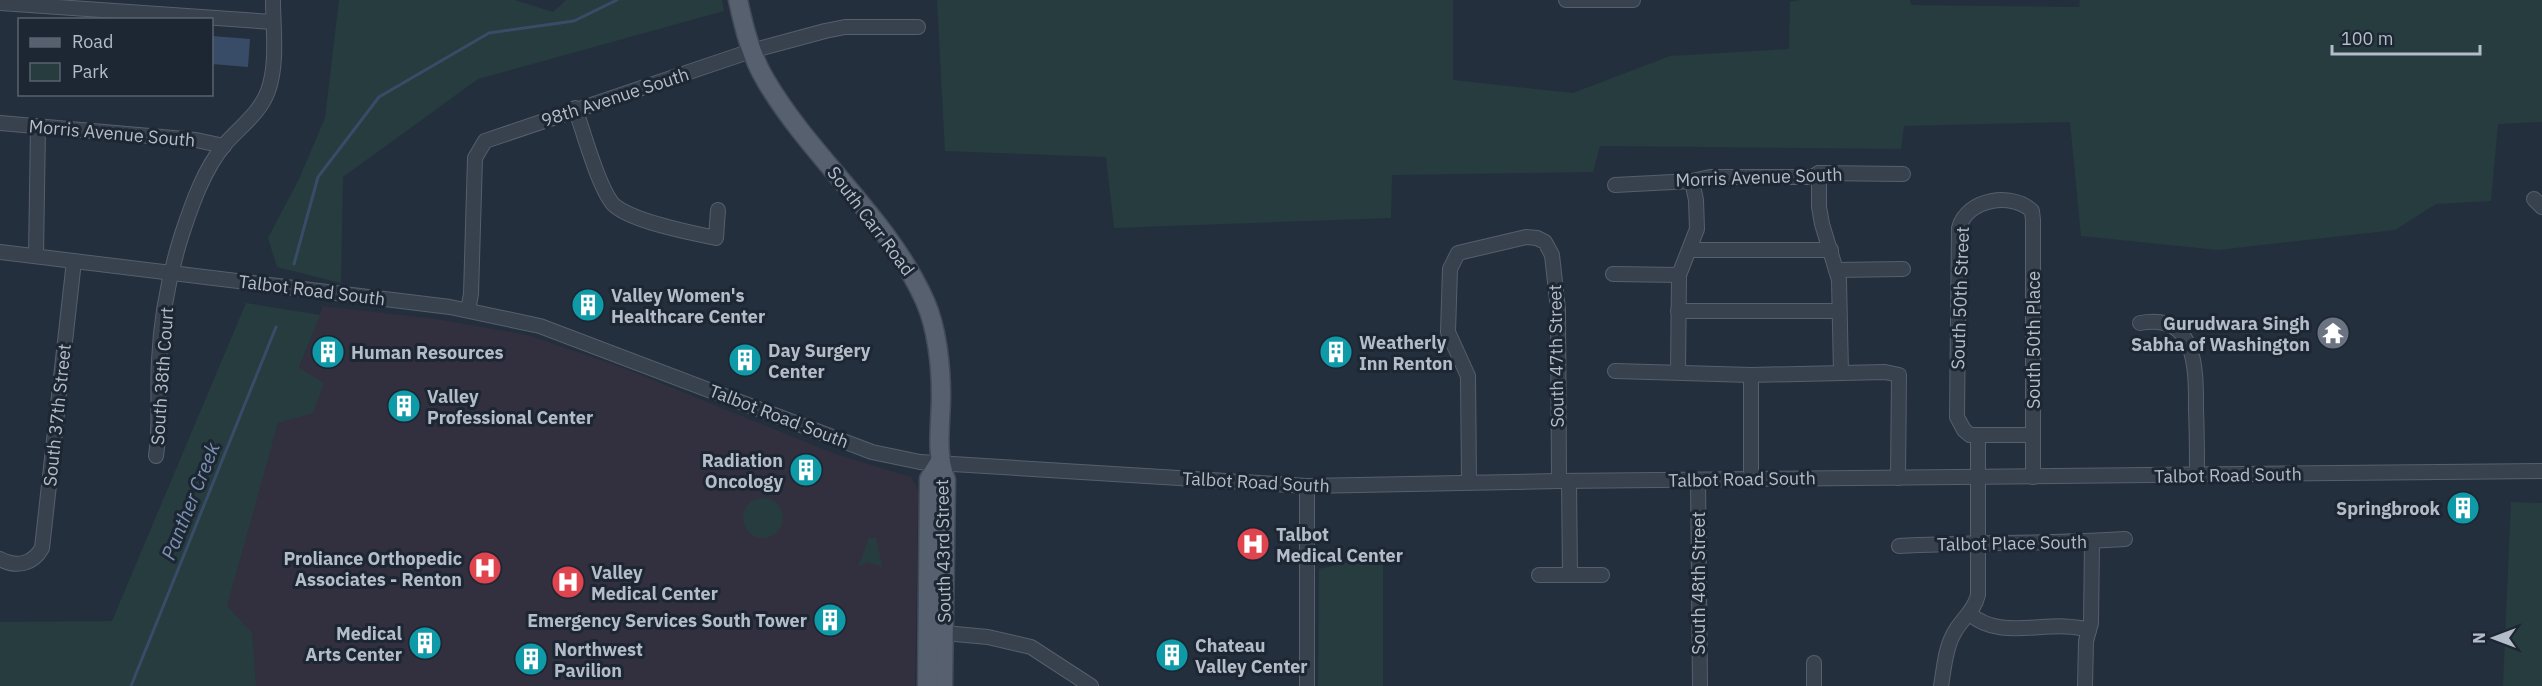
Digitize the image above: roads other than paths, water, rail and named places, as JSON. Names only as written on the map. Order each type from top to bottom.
[{"type":"main road","name":"South Carr Road","points":[[738,0],[751,51],[766,81],[784,109],[902,256],[927,305],[940,371],[939,463]]},
{"type":"main road","name":"South 43rd Street","points":[[939,463],[946,480],[943,686]]},
{"type":"main road","name":"South 43rd Street","points":[[927,686],[929,479],[939,463]]},
{"type":"street","points":[[166,0],[166,15]]},
{"type":"street","name":"South 38th Court","points":[[156,456],[161,421],[158,384],[161,324],[172,273],[193,203],[224,146],[260,106],[268,91],[274,58],[273,0]]},
{"type":"street","points":[[1566,0],[1633,0]]},
{"type":"street","points":[[0,3],[49,4],[212,18]]},
{"type":"street","points":[[213,18],[273,22]]},
{"type":"street","name":"98th Avenue South","points":[[468,310],[471,294],[475,158],[485,141],[575,108],[751,51],[845,27],[918,27]]},
{"type":"street","points":[[575,108],[605,193],[614,206],[638,217],[716,237],[718,210]]},
{"type":"street","name":"Morris Avenue South","points":[[0,123],[196,140],[224,146]]},
{"type":"street","points":[[36,256],[38,127]]},
{"type":"street","points":[[1819,173],[1819,207],[1836,270],[1841,372]]},
{"type":"street","name":"Morris Avenue South","points":[[1615,185],[1692,181],[1710,177],[1812,177],[1819,173],[1904,174]]},
{"type":"street","points":[[1678,372],[1679,275],[1696,229],[1696,200],[1692,181]]},
{"type":"street","name":"South 50th Street","points":[[1978,436],[1964,430],[1958,417],[1959,228],[1966,212],[1980,203],[2017,202],[2026,205]]},
{"type":"street","name":"South 50th Place","points":[[2026,205],[2032,211],[2033,220],[2033,477]]},
{"type":"street","name":"South 47th Street","points":[[1468,482],[1468,376],[1448,332],[1450,269],[1458,253],[1526,237],[1537,238],[1545,242],[1552,255],[1558,309],[1570,575]]},
{"type":"street","points":[[1690,250],[1831,250]]},
{"type":"street","name":"Talbot Road South","points":[[0,252],[468,310],[560,332],[872,452],[939,463],[1306,486],[1468,482],[2542,471]]},
{"type":"street","name":"South 37th Street","points":[[0,559],[28,563],[36,558],[42,548],[74,261]]},
{"type":"street","points":[[1836,270],[1903,269]]},
{"type":"street","points":[[1613,274],[1679,275]]},
{"type":"street","points":[[1678,311],[1839,311]]},
{"type":"street","points":[[2140,323],[2168,324],[2184,337],[2190,347],[2196,373],[2197,475]]},
{"type":"street","points":[[1615,371],[1751,375],[1886,372],[1899,375],[1898,478]]},
{"type":"street","points":[[1750,479],[1751,375]]},
{"type":"street","points":[[1941,686],[1951,639],[1970,614],[1978,595],[1978,436],[2033,435]]},
{"type":"street","name":"South 48th Street","points":[[1698,480],[1700,686]]},
{"type":"street","points":[[1306,486],[1307,686]]},
{"type":"street","name":"Talbot Place South","points":[[1899,546],[1979,542],[2092,543],[2125,538]]},
{"type":"street","points":[[2085,686],[2086,641],[2092,611],[2092,543]]},
{"type":"street","points":[[1539,575],[1602,575]]},
{"type":"street","points":[[1970,614],[1979,622],[1993,627],[2075,626],[2089,630]]},
{"type":"street","points":[[944,633],[988,637],[1031,647],[1091,686]]},
{"type":"street","points":[[1814,663],[1814,686]]},
{"type":"water","points":[[213,36],[250,39],[248,67],[213,64]]},
{"type":"waterway","name":"Panther Creek","points":[[294,264],[318,177],[379,97],[489,33],[574,21],[617,0]]},
{"type":"waterway","name":"Panther Creek","points":[[131,686],[276,327]]},
{"type":"place","name":"Valley Women's Healthcare Center","points":[[588,305]]},
{"type":"place","name":"Gurudwara Singh Sabha of Washington","points":[[2333,333]]},
{"type":"place","name":"Human Resources","points":[[328,352]]},
{"type":"place","name":"Weatherly Inn Renton","points":[[1336,352]]},
{"type":"place","name":"Day Surgery Center","points":[[745,360]]},
{"type":"place","name":"Valley Professional Center","points":[[404,406]]},
{"type":"place","name":"Radiation Oncology","points":[[806,470]]},
{"type":"place","name":"Springbrook","points":[[2463,508]]},
{"type":"place","name":"Talbot Medical Center","points":[[1253,544]]},
{"type":"place","name":"Proliance Orthopedic Associates - Renton","points":[[485,568]]},
{"type":"place","name":"Valley Medical Center","points":[[568,582]]},
{"type":"place","name":"Emergency Services South Tower","points":[[830,620]]},
{"type":"place","name":"Medical Arts Center","points":[[425,643]]},
{"type":"place","name":"Chateau Valley Center","points":[[1172,655]]},
{"type":"place","name":"Northwest Pavilion","points":[[531,659]]}]
